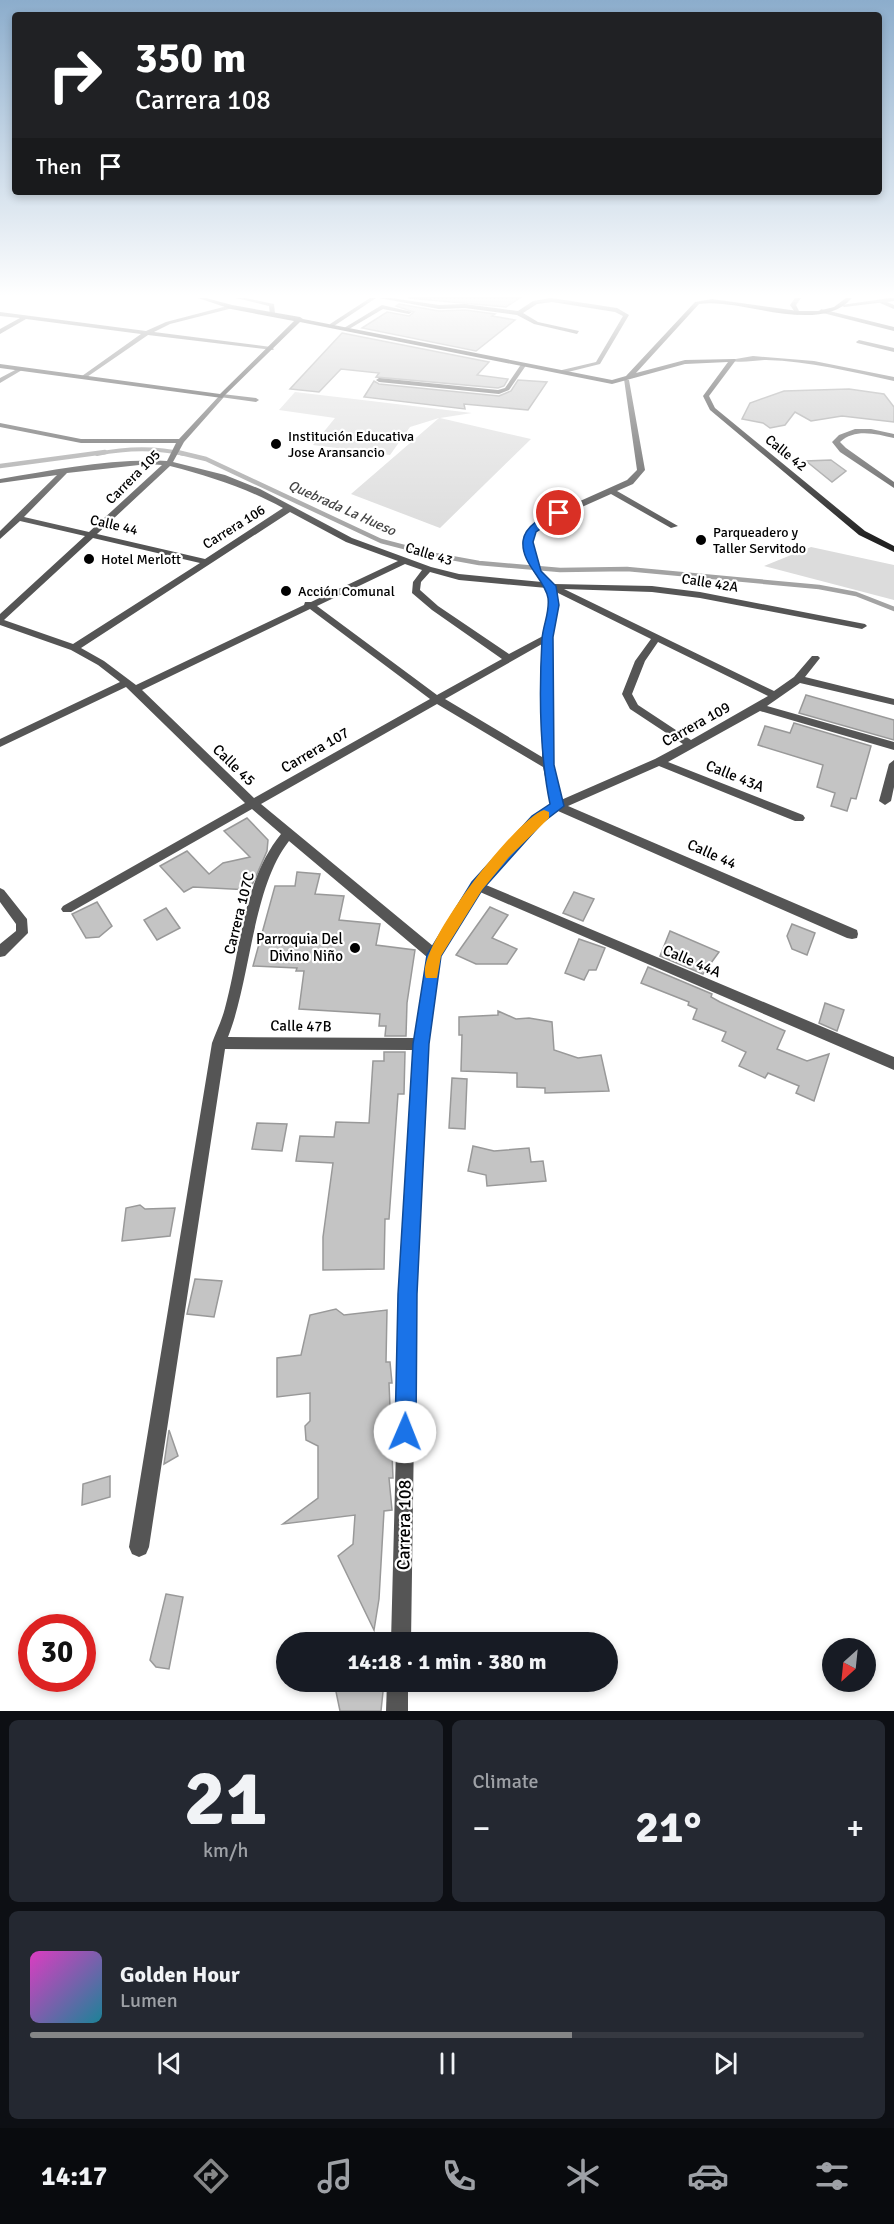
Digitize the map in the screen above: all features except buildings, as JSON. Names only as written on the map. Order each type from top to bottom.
[{"type":"street","points":[[90,378],[256,400]]},
{"type":"street","name":"Carrera 105","points":[[0,621],[169,463],[181,441],[241,378]]},
{"type":"street","points":[[379,380],[498,392],[507,388],[514,378]]},
{"type":"street","points":[[588,378],[599,381],[633,378]]},
{"type":"street","name":"Calle 42","points":[[720,378],[706,396],[712,409],[862,533],[894,549]]},
{"type":"street","points":[[557,806],[548,765],[547,637],[554,605],[551,586],[537,572],[528,542],[532,531],[543,521],[630,482],[641,470],[626,380]]},
{"type":"street","points":[[0,425],[81,441],[181,441]]},
{"type":"street","points":[[894,436],[855,431],[842,435],[836,442],[843,450],[894,486]]},
{"type":"street","name":"Calle 43","points":[[0,481],[130,463],[169,463],[222,477],[349,540],[428,569],[459,576],[551,586],[774,695]]},
{"type":"street","points":[[0,536],[65,471]]},
{"type":"street","points":[[612,491],[674,526]]},
{"type":"street","name":"Carrera 106","points":[[74,648],[288,508]]},
{"type":"street","name":"Calle 44","points":[[18,518],[204,561]]},
{"type":"street","points":[[0,743],[131,686],[404,561]]},
{"type":"street","points":[[428,569],[417,582],[415,591],[435,608],[509,659]]},
{"type":"street","name":"Calle 42A","points":[[551,586],[652,589],[700,595],[862,626]]},
{"type":"street","points":[[308,604],[438,700],[548,765]]},
{"type":"street","name":"Calle 45","points":[[0,621],[74,648],[100,663],[131,686],[253,804],[434,955]]},
{"type":"street","name":"Carrera 107","points":[[67,909],[547,637]]},
{"type":"street","points":[[656,639],[640,662],[627,694],[634,707],[690,744]]},
{"type":"street","name":"Carrera 109","points":[[579,798],[659,762],[759,707],[798,679],[815,658]]},
{"type":"street","points":[[798,679],[894,702]]},
{"type":"street","points":[[759,707],[894,746]]},
{"type":"street","name":"Calle 43A","points":[[659,762],[799,818]]},
{"type":"street","points":[[885,801],[894,764]]},
{"type":"street","name":"Carrera 108","points":[[400,1632],[408,1294],[421,1044],[434,955],[477,886],[537,820],[557,806],[579,798]]},
{"type":"street","name":"Calle 44","points":[[557,806],[852,934]]},
{"type":"street","name":"Carrera 107C","points":[[219,1043],[232,1007],[260,889],[273,852],[289,834]]},
{"type":"street","name":"Calle 44A","points":[[477,886],[894,1064]]},
{"type":"street","points":[[0,893],[22,923],[22,933],[0,952]]},
{"type":"street","points":[[139,1547],[219,1043]]},
{"type":"street","name":"Calle 47B","points":[[219,1043],[421,1044]]},
{"type":"street","points":[[397,1711],[398,1692]]},
{"type":"shaded area","points":[[295,392],[472,413],[440,418],[531,439],[440,528],[351,494],[439,418],[410,427],[390,455],[313,445],[335,418],[279,410]]},
{"type":"shaded area","points":[[811,547],[894,565],[894,600],[764,566]]},
{"type":"waterway","name":"Quebrada La Hueso","points":[[97,454],[140,449],[184,454]]},
{"type":"waterway","name":"Quebrada La Hueso","points":[[0,466],[105,452]]},
{"type":"waterway","name":"Quebrada La Hueso","points":[[177,452],[206,459],[381,541],[435,555],[479,563],[560,570],[627,569],[819,587],[856,594],[894,609]]},
{"type":"slow traffic","points":[[431,974],[434,955],[477,886],[504,854],[544,815]]},
{"type":"place","name":"Institución Educativa Jose Aransancio","points":[[276,444]]},
{"type":"place","name":"Parqueadero y Taller Servitodo","points":[[701,540]]},
{"type":"place","name":"Hotel Merlott","points":[[89,559]]},
{"type":"place","name":"Acción Comunal","points":[[286,591]]},
{"type":"place","name":"Parroquia Del Divino Niño","points":[[355,948]]},
{"type":"route","points":[[405,1432],[408,1294],[421,1044],[434,955],[477,886],[537,820],[557,806],[548,765],[547,637],[554,605],[551,586],[537,572],[528,542],[532,531],[543,521],[559,513]]}]
